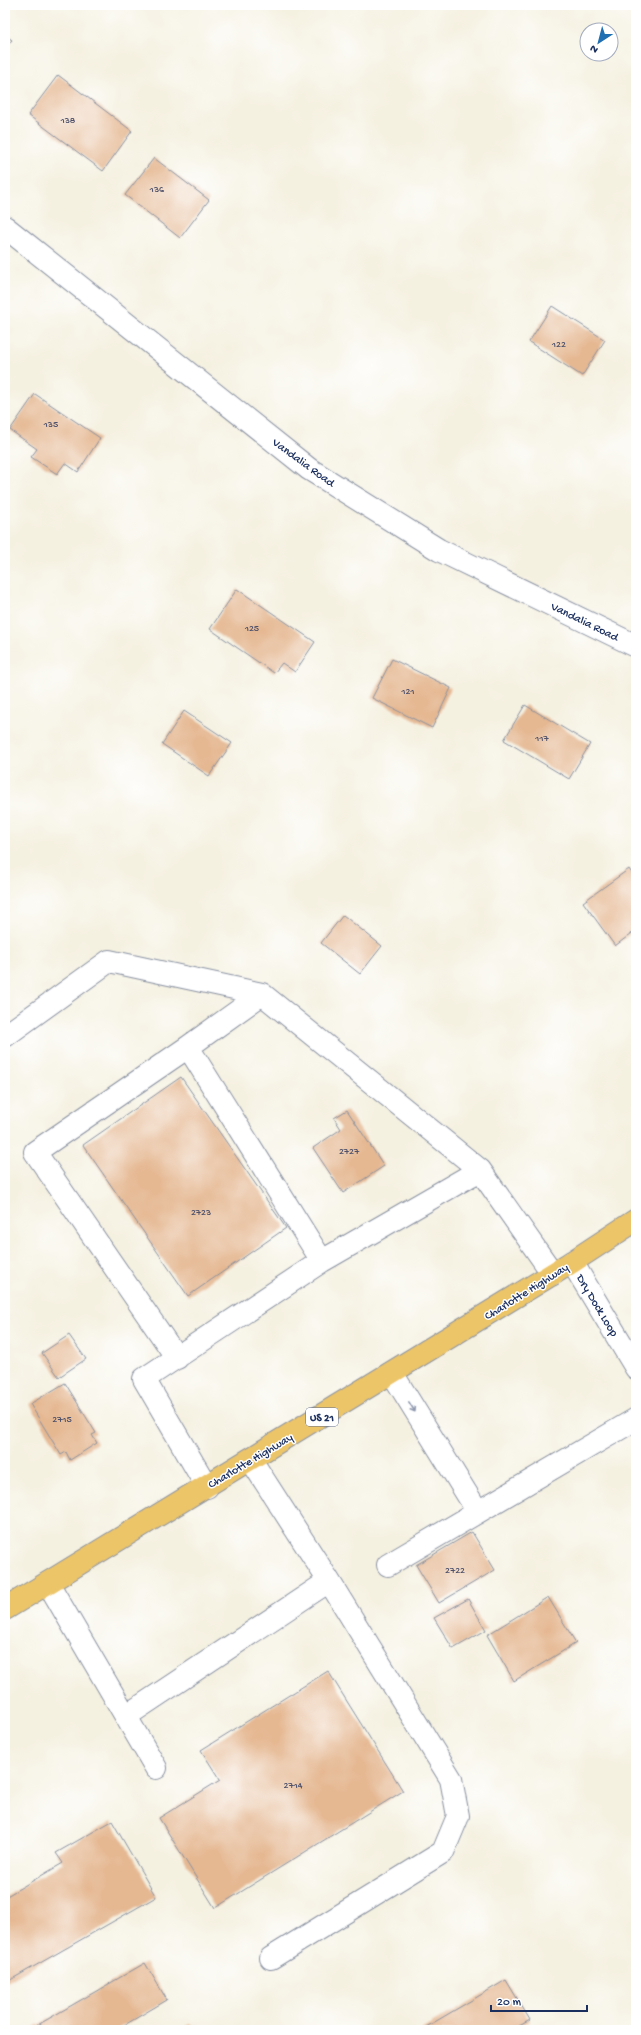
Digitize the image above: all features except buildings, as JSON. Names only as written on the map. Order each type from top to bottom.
[{"type":"main road","name":"Charlotte Highway","points":[[5,1610],[553,1274],[636,1220]]},
{"type":"street","name":"Vandalia Road","points":[[5,227],[309,468],[439,550],[636,646]]},
{"type":"street","points":[[5,1036],[109,961],[262,994],[480,1170],[553,1274]]},
{"type":"street","points":[[177,1358],[35,1152],[188,1047],[262,994]]},
{"type":"street","points":[[188,1047],[322,1261]]},
{"type":"street","points":[[207,1487],[144,1379],[322,1261],[480,1170]]},
{"type":"street","name":"Dry Dock Loop","points":[[572,1262],[636,1368]]},
{"type":"street","points":[[392,1373],[478,1512]]},
{"type":"street","points":[[388,1565],[636,1419]]},
{"type":"street","points":[[251,1460],[329,1581],[451,1779],[458,1816],[443,1852],[271,1958]]},
{"type":"street","points":[[126,1716],[329,1581]]},
{"type":"street","points":[[48,1583],[156,1768]]}]
